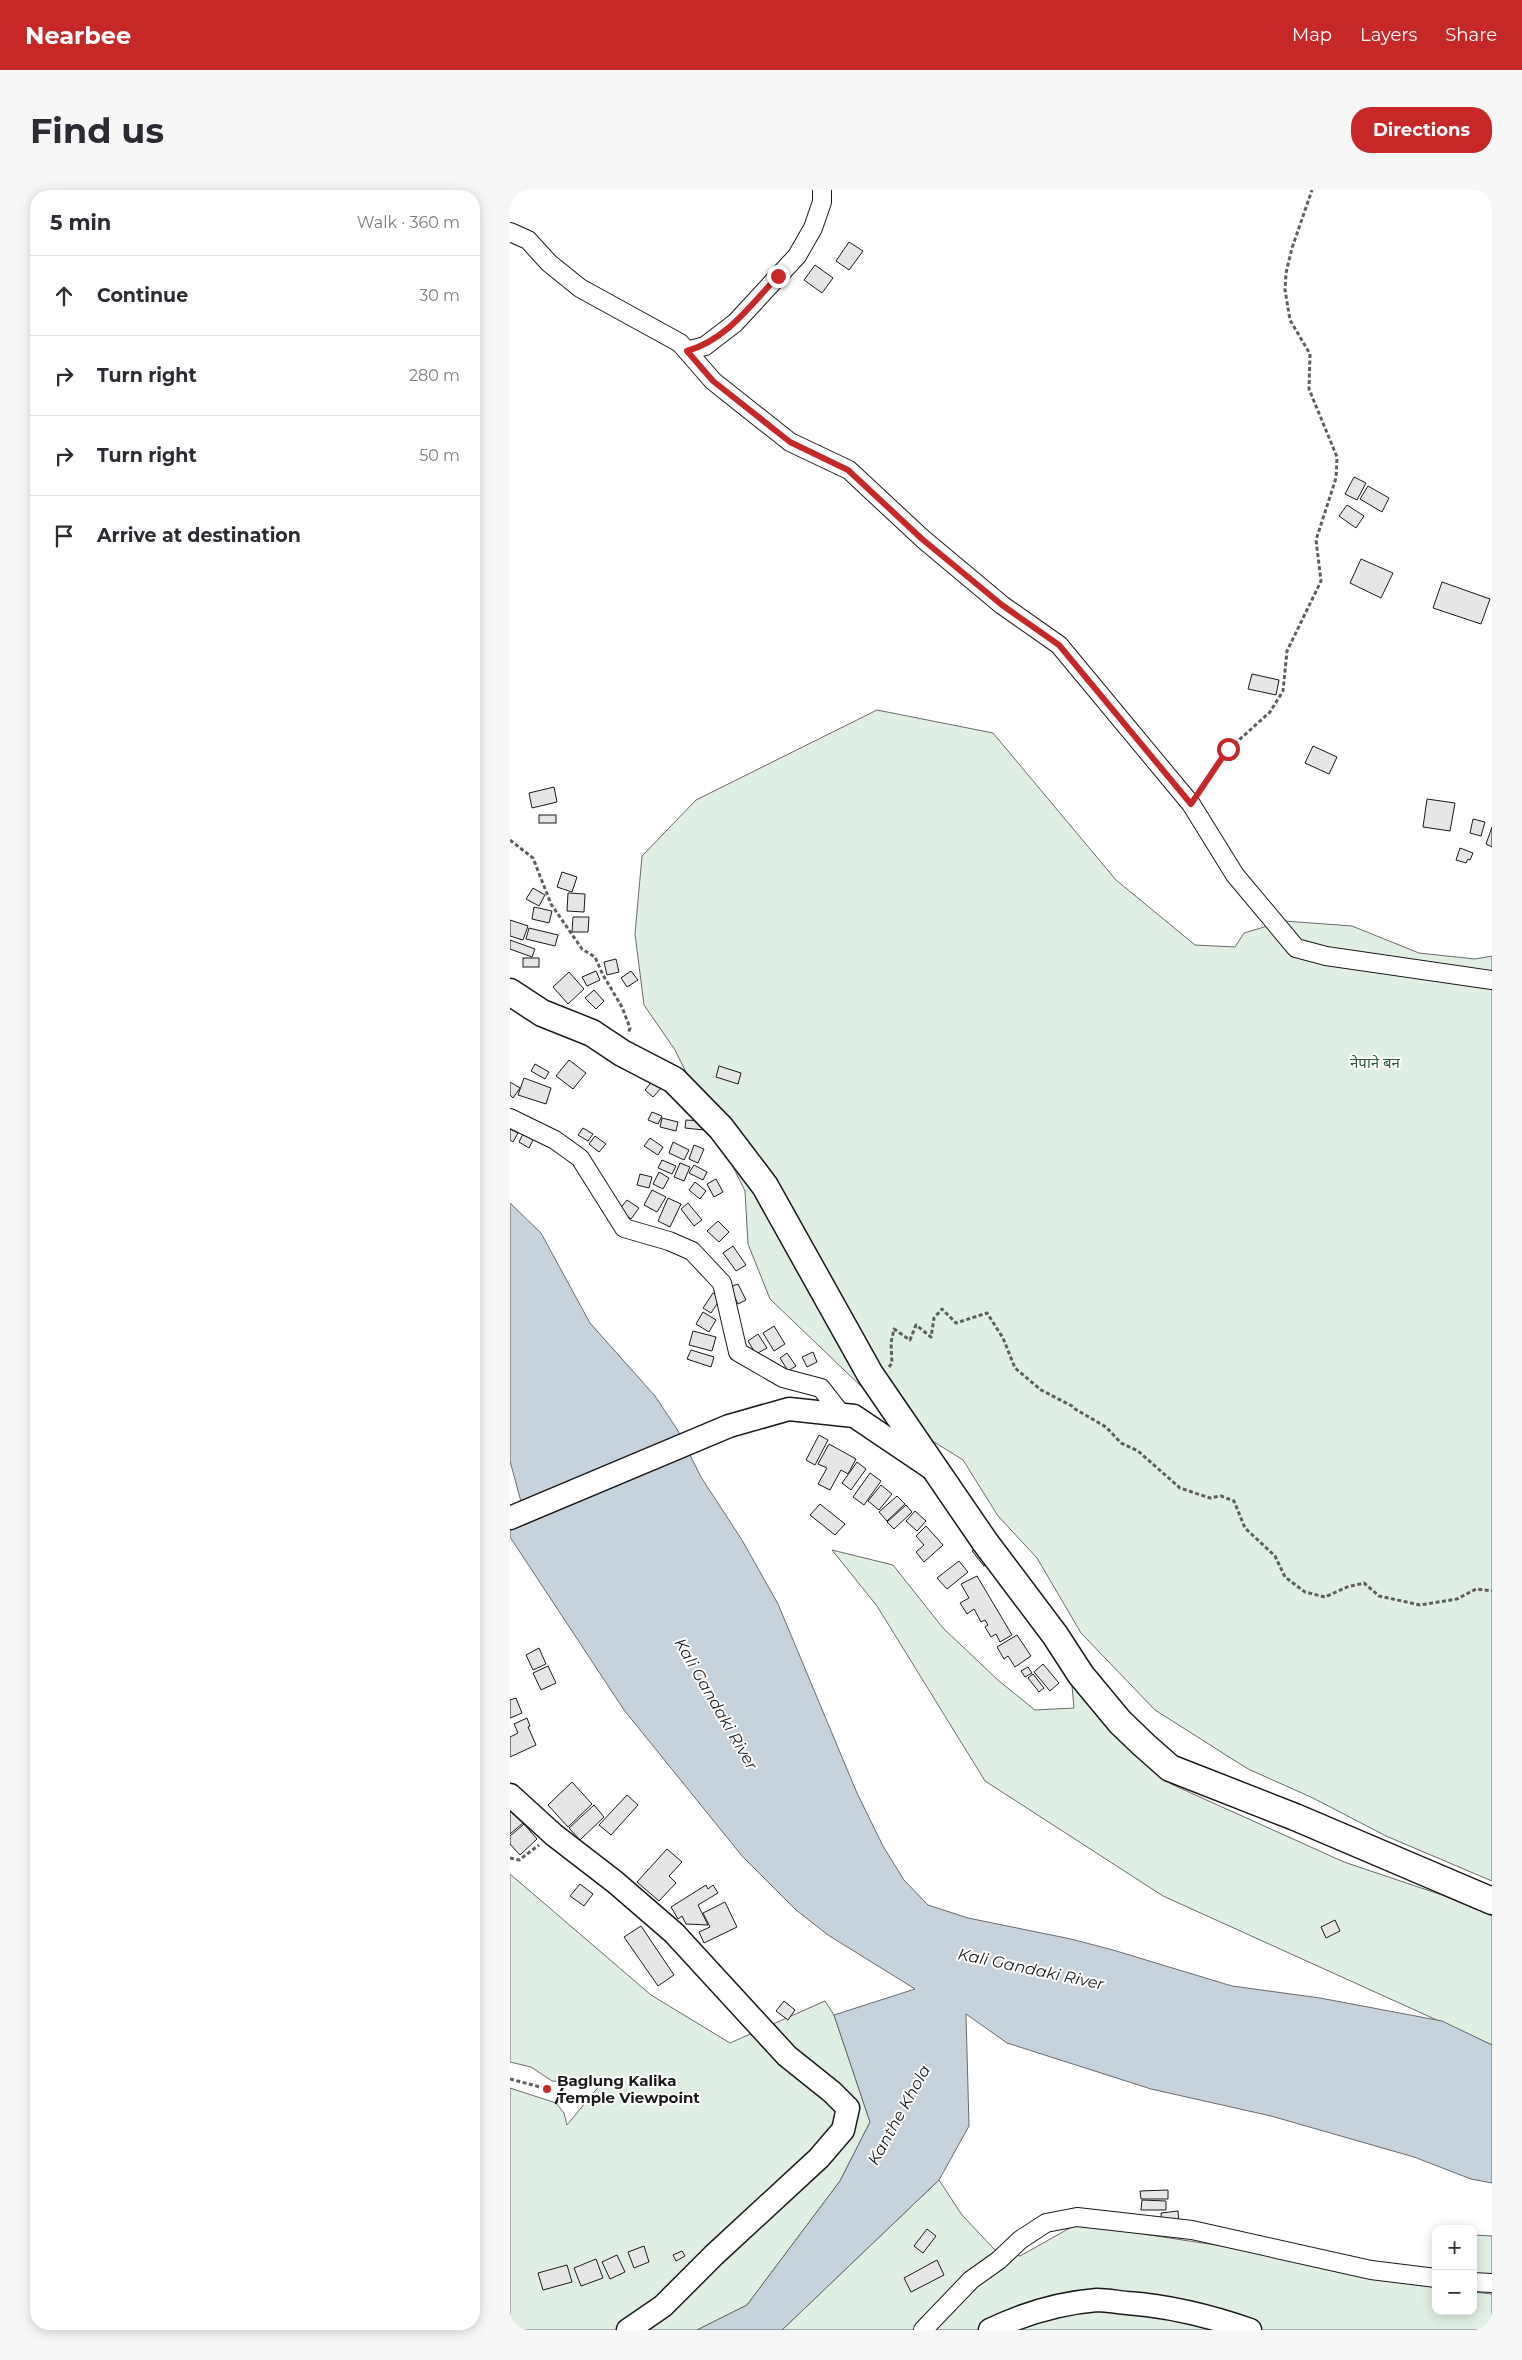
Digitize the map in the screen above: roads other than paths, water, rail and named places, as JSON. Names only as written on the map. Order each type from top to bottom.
[{"type":"highway","points":[[510,992],[542,1013],[592,1033],[622,1053],[674,1080],[721,1128],[766,1186],[870,1374],[1001,1564],[1055,1635],[1081,1675],[1120,1722],[1170,1768],[1295,1817],[1492,1900]]},
{"type":"main road","points":[[510,1518],[729,1426],[789,1409],[854,1416],[939,1474]]},
{"type":"main road","points":[[510,1795],[554,1835],[615,1882],[674,1933],[787,2056],[832,2092],[848,2108],[843,2130],[819,2158],[714,2255],[663,2306],[628,2330]]},
{"type":"main road","points":[[990,2330],[1016,2318],[1057,2307],[1098,2300],[1157,2305],[1221,2320],[1250,2330]]},
{"type":"street","points":[[687,351],[704,346],[735,323],[797,256],[813,228],[822,202],[822,190]]},
{"type":"street","points":[[510,232],[528,240],[549,264],[580,288],[680,343],[713,381],[790,442],[848,470],[937,551],[1002,605],[1059,645],[1191,804],[1235,875],[1296,948],[1326,956],[1492,980]]},
{"type":"street","points":[[510,1118],[555,1140],[580,1158],[624,1228],[669,1241],[692,1251],[722,1283],[738,1352],[783,1378],[821,1388],[842,1415]]},
{"type":"street","points":[[923,2330],[971,2280],[998,2260],[1020,2240],[1046,2223],[1077,2217],[1192,2230],[1371,2270],[1432,2278]]},
{"type":"street","points":[[1477,2282],[1492,2284]]},
{"type":"water","points":[[510,1203],[541,1233],[590,1323],[655,1396],[677,1429],[701,1477],[742,1540],[778,1604],[857,1793],[883,1846],[904,1880],[928,1905],[968,1918],[1071,1939],[1113,1950],[1232,1986],[1320,1998],[1442,2021],[1492,2045],[1492,2183],[1471,2179],[1414,2157],[1271,2116],[1151,2089],[1007,2043],[966,2014],[969,2126],[939,2180],[782,2330],[697,2330],[747,2305],[840,2181],[870,2122],[834,2015],[915,1989],[828,1935],[796,1910],[742,1856],[624,1710],[510,1537],[510,1530],[518,1525],[527,1524],[510,1461]]},
{"type":"place","name":"Baglung Kalika Temple Viewpoint","points":[[547,2089]]},
{"type":"park label","name":"नेपाने बन","points":[[1375,1062]]},
{"type":"water label","name":"Kali Gandaki River","points":[[716,1704]]},
{"type":"water label","name":"Kali Gandaki River","points":[[1031,1969]]},
{"type":"water label","name":"Kanthe Khola","points":[[899,2115]]}]
